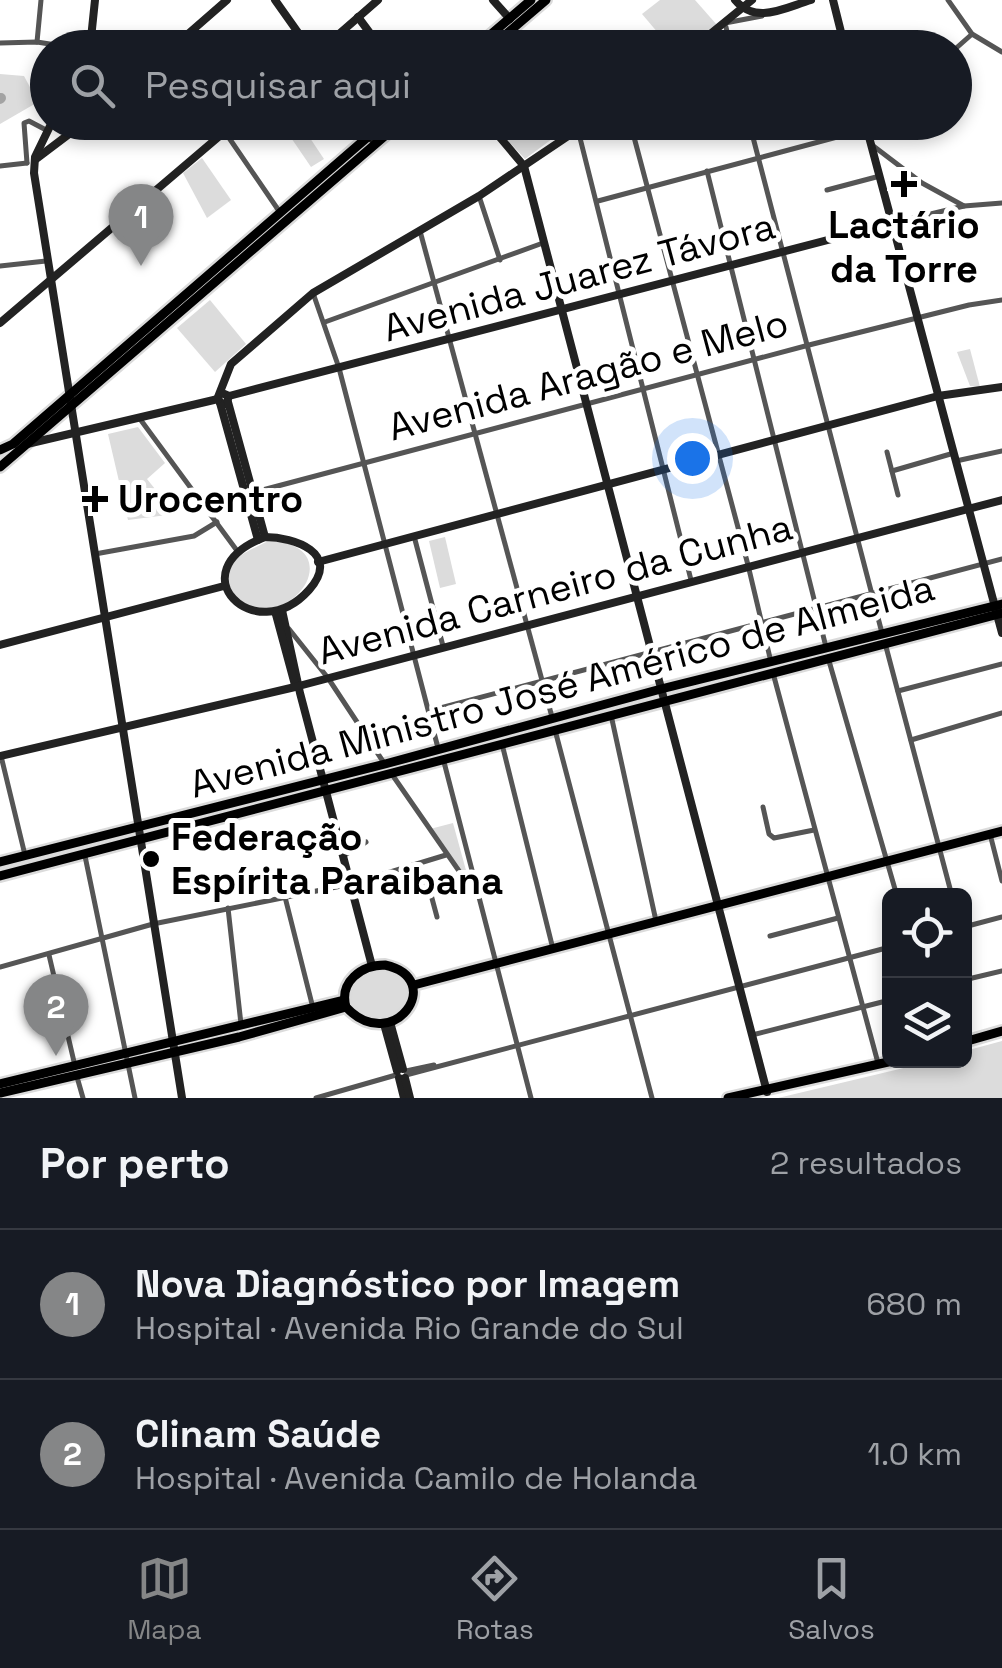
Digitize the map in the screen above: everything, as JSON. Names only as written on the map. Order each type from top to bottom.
[{"type":"main road","points":[[497,30],[531,0]]},
{"type":"main road","points":[[511,30],[546,0]]},
{"type":"main road","points":[[0,467],[279,211],[372,140]]},
{"type":"main road","points":[[0,450],[71,400],[372,140]]},
{"type":"main road","name":"Avenida Ministro José Américo de Almeida","points":[[441,754],[502,744],[665,702],[772,667],[999,610]]},
{"type":"main road","name":"Avenida Ministro José Américo de Almeida","points":[[138,833],[325,791],[552,717],[661,689],[772,667]]},
{"type":"main road","name":"Avenida Ministro José Américo de Almeida","points":[[138,833],[322,779],[388,769]]},
{"type":"main road","points":[[414,986],[1002,831]]},
{"type":"main road","points":[[0,876],[84,853],[138,833]]},
{"type":"main road","points":[[0,862],[138,833]]},
{"type":"main road","points":[[372,966],[398,968],[414,986],[408,1010],[387,1023],[364,1022],[345,1004],[350,982],[357,973],[372,966]]},
{"type":"main road","points":[[173,1047],[314,1008],[345,1004]]},
{"type":"main road","points":[[0,1084],[76,1071],[345,1004]]},
{"type":"main road","points":[[972,1040],[1002,1031]]},
{"type":"main road","points":[[728,1098],[882,1065]]},
{"type":"main road","points":[[0,1093],[17,1094],[76,1071]]},
{"type":"street","points":[[38,30],[40,0]]},
{"type":"street","points":[[92,30],[95,0]]},
{"type":"street","points":[[193,30],[227,0]]},
{"type":"street","points":[[275,0],[296,30]]},
{"type":"street","points":[[343,30],[378,0]]},
{"type":"street","points":[[493,0],[510,19]]},
{"type":"street","points":[[735,0],[742,8],[762,16]]},
{"type":"street","points":[[716,30],[752,0]]},
{"type":"street","points":[[724,24],[811,0]]},
{"type":"street","points":[[833,0],[841,30]]},
{"type":"street","points":[[948,0],[969,30]]},
{"type":"street","points":[[358,17],[367,30]]},
{"type":"street","points":[[724,24],[726,30]]},
{"type":"street","points":[[972,34],[1002,52]]},
{"type":"street","points":[[0,42],[30,42]]},
{"type":"street","points":[[30,121],[24,125],[182,1098]]},
{"type":"street","points":[[31,162],[43,140]]},
{"type":"street","points":[[0,166],[31,162],[60,140]]},
{"type":"street","points":[[0,323],[215,140]]},
{"type":"street","points":[[230,140],[279,211]]},
{"type":"street","points":[[502,140],[524,166],[767,1092]]},
{"type":"street","points":[[262,539],[223,398],[224,375],[231,364],[313,294],[479,196],[563,140]]},
{"type":"street","points":[[581,140],[691,580]]},
{"type":"street","points":[[635,140],[879,1066]]},
{"type":"street","points":[[754,140],[950,888]]},
{"type":"street","points":[[598,201],[817,140]]},
{"type":"street","points":[[871,140],[999,610],[1002,634]]},
{"type":"street","points":[[872,144],[922,183],[964,206]]},
{"type":"street","points":[[707,170],[827,652],[895,888]]},
{"type":"street","points":[[826,190],[880,176]]},
{"type":"street","points":[[479,196],[500,260]]},
{"type":"street","name":"Avenida Juarez Távora","points":[[27,444],[223,398],[964,206],[1002,203]]},
{"type":"street","points":[[420,231],[552,717]]},
{"type":"street","points":[[325,322],[544,242]]},
{"type":"street","points":[[0,266],[46,261]]},
{"type":"street","points":[[313,294],[339,368],[531,1098]]},
{"type":"street","name":"Avenida Aragão e Melo","points":[[250,494],[809,345],[1002,300]]},
{"type":"street","points":[[318,562],[938,396],[1002,387]]},
{"type":"street","points":[[140,418],[238,552]]},
{"type":"street","points":[[892,472],[1002,451]]},
{"type":"street","points":[[887,452],[898,495]]},
{"type":"street","name":"Avenida Carneiro da Cunha","points":[[0,756],[298,689],[443,646],[1002,500]]},
{"type":"street","points":[[94,554],[194,536],[216,522]]},
{"type":"street","points":[[414,536],[443,646]]},
{"type":"street","points":[[262,539],[295,540],[312,550],[318,562],[312,586],[278,610],[244,608],[224,586],[226,566],[238,552],[262,539]]},
{"type":"street","points":[[429,711],[1002,559]]},
{"type":"street","points":[[0,645],[224,586]]},
{"type":"street","points":[[278,610],[477,897]]},
{"type":"street","points":[[278,610],[372,966]]},
{"type":"street","points":[[287,627],[298,689]]},
{"type":"street","points":[[898,691],[1002,664]]},
{"type":"street","points":[[910,740],[1002,713]]},
{"type":"street","points":[[611,715],[656,922]]},
{"type":"street","points":[[555,730],[652,1098]]},
{"type":"street","points":[[502,744],[553,949]]},
{"type":"street","points":[[0,756],[25,855]]},
{"type":"street","points":[[763,808],[769,834],[774,838],[814,830]]},
{"type":"street","points":[[990,834],[1002,881]]},
{"type":"street","points":[[343,856],[366,842]]},
{"type":"street","points":[[84,853],[135,1098]]},
{"type":"street","points":[[0,967],[153,924],[351,884],[446,855]]},
{"type":"street","points":[[415,864],[420,881],[430,891],[438,917]]},
{"type":"street","points":[[285,896],[314,1008]]},
{"type":"street","points":[[228,908],[241,1027]]},
{"type":"street","points":[[972,925],[1002,917]]},
{"type":"street","points":[[770,936],[838,918]]},
{"type":"street","points":[[316,1098],[882,949]]},
{"type":"street","points":[[49,954],[82,1098]]},
{"type":"street","points":[[972,978],[1002,971]]},
{"type":"street","points":[[752,1035],[882,1002]]},
{"type":"street","points":[[387,1023],[407,1098]]},
{"type":"shaded area","points":[[660,0],[695,0],[717,25],[709,30],[656,30],[642,14]]},
{"type":"shaded area","points":[[0,74],[24,76],[30,87],[30,107],[0,124]]},
{"type":"shaded area","points":[[293,140],[311,140],[324,159],[311,167]]},
{"type":"shaded area","points":[[508,140],[551,140],[525,159]]},
{"type":"shaded area","points":[[202,158],[231,200],[207,218],[183,173]]},
{"type":"shaded area","points":[[210,300],[246,344],[215,372],[177,328]]},
{"type":"shaded area","points":[[970,349],[980,387],[970,386],[957,352]]},
{"type":"shaded area","points":[[138,427],[165,463],[147,479],[175,514],[128,520],[108,434]]},
{"type":"shaded area","points":[[445,537],[456,584],[440,588],[429,541]]},
{"type":"shaded area","points":[[268,541],[292,545],[305,555],[310,568],[307,582],[283,604],[266,608],[247,605],[230,590],[230,569],[240,556]]},
{"type":"shaded area","points":[[453,823],[470,885],[430,829]]},
{"type":"shaded area","points":[[380,968],[400,975],[410,998],[400,1013],[365,1021],[351,1008],[351,989],[368,971]]},
{"type":"shaded area","points":[[1002,1041],[1002,1098],[778,1098],[904,1068],[972,1068],[972,1049]]},
{"type":"place","name":"Lactário da Torre","points":[[904,184]]},
{"type":"place","name":"Nova Diagnóstico por Imagem","points":[[141,266]]},
{"type":"place","name":"Urocentro","points":[[95,499]]},
{"type":"place","name":"Federação Espírita Paraibana","points":[[151,859]]},
{"type":"place","name":"Clinam Saúde","points":[[56,1056]]}]
